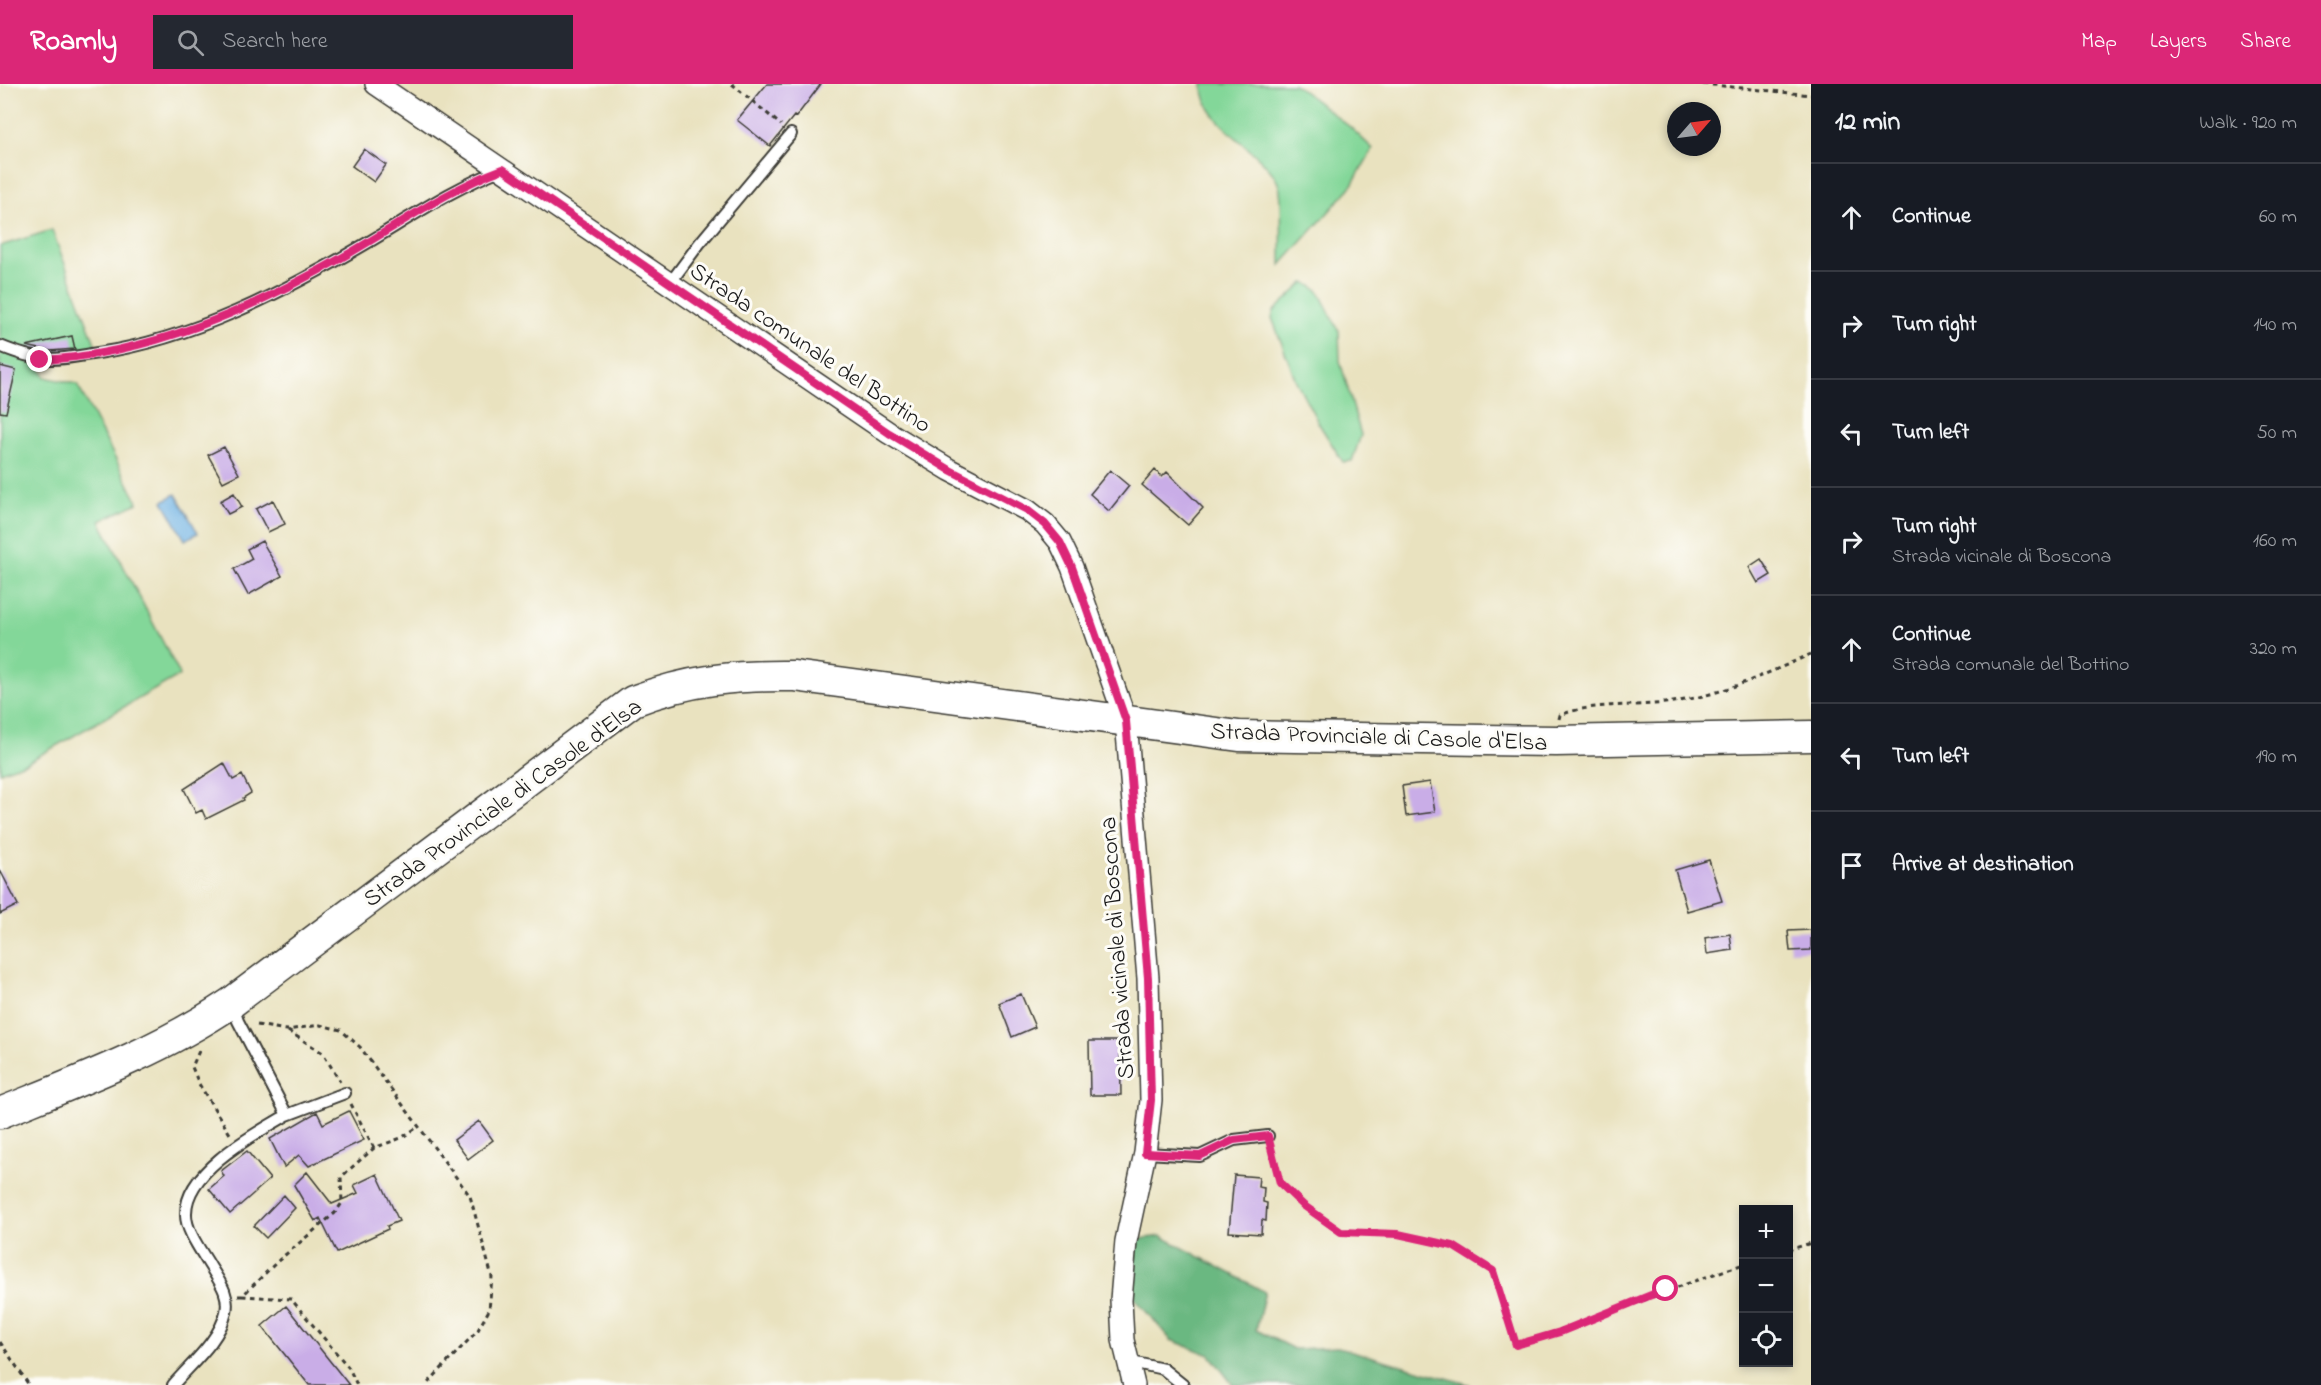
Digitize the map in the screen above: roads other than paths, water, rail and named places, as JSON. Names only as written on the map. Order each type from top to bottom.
[{"type":"main road","name":"Strada Provinciale di Casole d'Elsa","points":[[0,1113],[135,1057],[192,1029],[235,1012],[576,741],[633,701],[694,681],[729,677],[795,676],[1239,736],[1556,741],[1811,736]]},
{"type":"street","name":"Strada comunale del Bottino","points":[[376,84],[889,433],[950,470],[1027,510],[1045,524],[1060,542],[1072,567],[1126,721]]},
{"type":"street","name":"Strada vicinale di Boscona","points":[[1126,721],[1148,978],[1151,1100],[1145,1153],[1126,1241],[1121,1313],[1127,1361],[1134,1385]]},
{"type":"lane","points":[[670,283],[699,244],[791,134]]},
{"type":"lane","points":[[0,346],[40,360],[67,359],[123,350],[206,325],[341,258],[477,179],[503,169]]},
{"type":"lane","points":[[235,1012],[287,1115]]},
{"type":"lane","points":[[173,1385],[219,1331],[226,1312],[227,1295],[197,1244],[185,1215],[188,1198],[199,1179],[236,1145],[287,1115],[345,1093]]},
{"type":"lane","points":[[1145,1153],[1200,1156],[1234,1140],[1268,1136]]},
{"type":"lane","points":[[1127,1361],[1163,1369],[1183,1385]]},
{"type":"water","points":[[176,494],[198,533],[185,540],[163,501]]}]
